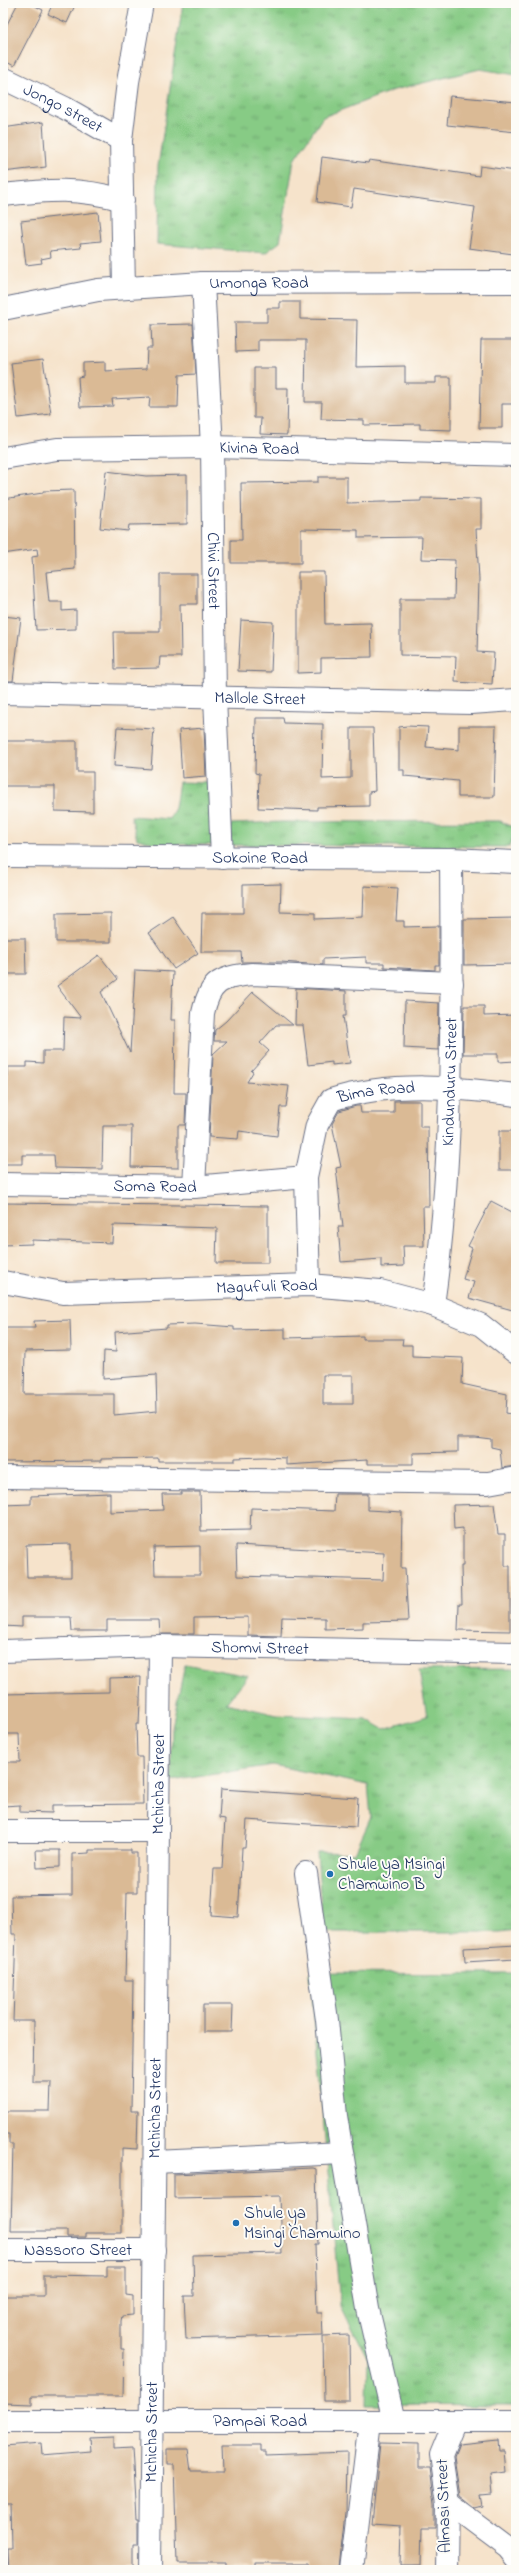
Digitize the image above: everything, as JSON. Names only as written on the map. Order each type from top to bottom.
[{"type":"street","points":[[124,288],[121,140],[128,82],[142,3]]},
{"type":"street","name":"Jongo street","points":[[3,78],[65,108],[121,140]]},
{"type":"street","points":[[3,195],[62,189],[96,192],[122,200]]},
{"type":"street","name":"Umonga Road","points":[[3,309],[98,290],[203,283],[516,282]]},
{"type":"street","name":"Chivi Street","points":[[203,283],[212,447],[215,697],[222,858]]},
{"type":"street","name":"Kivina Road","points":[[3,458],[57,449],[212,447],[516,455]]},
{"type":"street","name":"Mallole Street","points":[[3,693],[471,703],[516,700]]},
{"type":"street","name":"Sokoine Road","points":[[3,856],[451,859],[516,862]]},
{"type":"street","name":"Kindunduru Street","points":[[433,1305],[442,1242],[450,1087],[452,983],[451,859]]},
{"type":"street","points":[[194,1187],[203,1013],[206,996],[214,984],[231,976],[252,974],[452,983]]},
{"type":"street","name":"Bima Road","points":[[309,1285],[306,1177],[317,1125],[331,1100],[360,1091],[450,1087],[516,1095]]},
{"type":"street","name":"Soma Road","points":[[3,1184],[194,1187],[306,1177]]},
{"type":"street","name":"Magufuli Road","points":[[3,1282],[63,1293],[309,1285],[380,1291],[433,1305],[481,1325],[516,1353]]},
{"type":"street","points":[[3,1478],[488,1484],[516,1478]]},
{"type":"street","points":[[488,1484],[516,1491]]},
{"type":"street","name":"Shomvi Street","points":[[3,1651],[160,1646],[516,1653]]},
{"type":"street","name":"Mchicha Street","points":[[150,2570],[160,1646]]},
{"type":"street","points":[[3,1831],[158,1831]]},
{"type":"street","points":[[306,1873],[342,2153],[368,2309],[394,2421]]},
{"type":"street","points":[[155,2162],[342,2153]]},
{"type":"street","name":"Nassoro Street","points":[[3,2250],[154,2250]]},
{"type":"street","name":"Pampai Road","points":[[3,2421],[516,2421]]},
{"type":"street","points":[[352,2570],[370,2421]]},
{"type":"street","name":"Almasi Street","points":[[447,2570],[448,2503],[441,2455],[455,2421]]},
{"type":"street","points":[[448,2503],[508,2548],[516,2558]]},
{"type":"green space","points":[[183,3],[516,3],[516,75],[480,69],[394,90],[323,117],[294,160],[280,242],[265,253],[157,244],[158,166]]},
{"type":"green space","points":[[179,782],[212,783],[213,845],[159,844],[137,839],[131,816],[169,819],[175,808]]},
{"type":"green space","points":[[500,821],[515,828],[510,847],[230,845],[231,824],[283,822]]},
{"type":"green space","points":[[185,1664],[248,1676],[226,1703],[277,1715],[366,1719],[384,1729],[427,1716],[419,1670],[516,1669],[516,1930],[500,1932],[323,1932],[317,1852],[355,1853],[371,1817],[368,1785],[273,1765],[171,1781],[172,1727]]},
{"type":"green space","points":[[310,1973],[516,1974],[516,2406],[367,2405],[368,2359],[340,2304]]},
{"type":"building","points":[[18,3],[29,3],[43,10],[14,66],[3,60],[3,32]]},
{"type":"building","points":[[53,3],[76,3],[67,23],[48,14]]},
{"type":"building","points":[[450,96],[516,102],[516,132],[447,125]]},
{"type":"building","points":[[43,122],[46,167],[3,172],[3,128]]},
{"type":"building","points":[[322,157],[368,163],[369,160],[479,176],[480,166],[516,171],[516,234],[513,254],[469,248],[475,207],[354,189],[351,207],[317,202]]},
{"type":"building","points":[[98,212],[101,241],[80,243],[81,248],[50,251],[51,257],[41,259],[42,263],[26,265],[21,221]]},
{"type":"building","points":[[280,302],[300,302],[300,319],[357,320],[356,367],[405,366],[405,383],[436,383],[436,377],[451,377],[451,430],[420,429],[420,424],[364,425],[364,420],[321,419],[322,402],[305,402],[306,340],[258,340],[258,351],[236,352],[235,322],[267,322],[267,308],[280,308]]},
{"type":"building","points":[[193,324],[196,374],[179,375],[178,407],[149,407],[150,397],[112,399],[113,406],[80,407],[78,377],[83,376],[83,363],[105,362],[105,371],[146,369],[147,348],[152,348],[151,325]]},
{"type":"building","points":[[481,340],[516,340],[516,380],[513,380],[513,404],[502,404],[502,428],[479,428]]},
{"type":"building","points":[[43,359],[51,414],[18,418],[11,363]]},
{"type":"building","points":[[254,368],[276,368],[276,388],[288,388],[287,435],[260,434],[261,418],[254,418]]},
{"type":"building","points":[[106,471],[146,476],[187,475],[187,524],[129,525],[128,531],[100,528]]},
{"type":"building","points":[[318,477],[347,477],[347,503],[421,501],[421,498],[481,499],[481,529],[476,529],[479,579],[477,652],[494,653],[492,684],[455,682],[456,656],[400,655],[400,599],[454,599],[455,560],[421,559],[422,537],[358,538],[358,530],[301,529],[301,563],[231,563],[231,540],[242,540],[241,483],[318,482]]},
{"type":"building","points":[[74,490],[75,569],[46,572],[49,602],[62,602],[62,611],[76,610],[76,629],[36,630],[32,557],[38,556],[37,549],[3,554],[3,499],[43,493],[43,491]]},
{"type":"building","points":[[298,572],[324,572],[325,624],[371,623],[372,657],[321,658],[321,672],[298,673]]},
{"type":"building","points":[[160,574],[197,574],[197,604],[180,604],[181,657],[160,657],[159,668],[115,669],[114,632],[160,632]]},
{"type":"building","points":[[3,616],[21,618],[13,681],[3,681]]},
{"type":"building","points":[[241,620],[273,622],[271,672],[238,671]]},
{"type":"building","points":[[256,718],[283,718],[284,723],[323,724],[322,779],[351,778],[351,728],[373,728],[375,791],[369,792],[369,806],[317,807],[317,810],[258,808],[259,774],[255,773]]},
{"type":"building","points":[[459,726],[496,726],[494,797],[458,797],[458,781],[404,776],[404,770],[399,770],[399,727],[428,727],[426,747],[459,750]]},
{"type":"building","points":[[117,727],[154,729],[151,769],[114,766]]},
{"type":"building","points":[[204,728],[206,776],[182,778],[179,730]]},
{"type":"building","points":[[4,741],[77,741],[77,772],[93,772],[93,812],[55,811],[55,786],[4,786]]},
{"type":"building","points":[[281,884],[280,912],[315,913],[315,919],[363,917],[364,886],[398,888],[396,921],[404,921],[404,927],[439,926],[439,965],[435,965],[435,970],[384,967],[384,963],[366,963],[366,957],[323,959],[323,965],[281,962],[242,962],[241,952],[201,952],[202,913],[243,913],[243,885]]},
{"type":"building","points":[[111,913],[111,942],[56,942],[56,914]]},
{"type":"building","points":[[173,917],[198,953],[174,969],[149,933]]},
{"type":"building","points":[[516,918],[516,964],[464,965],[464,919]]},
{"type":"building","points":[[3,938],[25,938],[26,974],[3,974]]},
{"type":"building","points":[[99,955],[118,979],[101,992],[130,1053],[135,970],[173,972],[171,1020],[175,1020],[174,1093],[186,1093],[185,1125],[178,1125],[178,1168],[131,1167],[132,1126],[103,1126],[102,1169],[55,1168],[54,1155],[22,1155],[22,1164],[3,1164],[3,1077],[8,1077],[8,1067],[27,1067],[27,1062],[43,1063],[43,1051],[63,1051],[64,1017],[81,1018],[57,986]]},
{"type":"building","points":[[296,988],[346,991],[346,1016],[343,1016],[350,1063],[332,1065],[332,1062],[308,1065],[303,1025],[295,1025]]},
{"type":"building","points":[[253,992],[293,1025],[276,1025],[260,1043],[269,1051],[251,1071],[253,1072],[247,1082],[289,1086],[286,1107],[280,1107],[277,1136],[239,1131],[238,1139],[209,1137],[213,1054],[227,1041],[214,1041],[215,1030],[226,1021]]},
{"type":"building","points":[[405,1001],[439,1003],[438,1050],[404,1048]]},
{"type":"building","points":[[464,1006],[484,1006],[484,1016],[516,1015],[516,1061],[498,1062],[498,1054],[463,1054]]},
{"type":"building","points":[[394,1101],[420,1101],[420,1127],[428,1127],[429,1206],[423,1206],[424,1246],[403,1246],[404,1266],[381,1267],[381,1259],[341,1262],[338,1227],[343,1227],[336,1168],[341,1167],[332,1124],[339,1111],[356,1106],[360,1106],[361,1113],[394,1113]]},
{"type":"building","points":[[499,1131],[516,1131],[516,1170],[499,1170]]},
{"type":"building","points":[[491,1201],[516,1214],[516,1311],[469,1298],[474,1282],[463,1279],[472,1248],[468,1246]]},
{"type":"building","points":[[3,1203],[268,1206],[268,1263],[216,1263],[217,1228],[113,1225],[112,1243],[32,1240],[32,1244],[3,1245]]},
{"type":"building","points":[[70,1320],[71,1350],[25,1351],[24,1394],[114,1394],[114,1415],[157,1411],[156,1375],[103,1379],[104,1351],[116,1352],[115,1332],[167,1328],[167,1325],[195,1324],[234,1327],[234,1330],[285,1329],[285,1338],[363,1336],[363,1339],[403,1339],[402,1345],[412,1345],[412,1356],[463,1358],[462,1384],[507,1394],[506,1413],[516,1415],[516,1441],[514,1442],[515,1466],[502,1468],[500,1449],[491,1447],[491,1439],[475,1437],[458,1437],[458,1452],[413,1453],[413,1464],[367,1464],[367,1460],[286,1465],[286,1458],[264,1457],[235,1458],[235,1461],[158,1461],[158,1458],[101,1459],[101,1461],[3,1462],[3,1328],[35,1328],[34,1321]],"holes":[[[323,1375],[353,1375],[353,1404],[323,1404]]]},
{"type":"building","points":[[181,1492],[200,1492],[201,1531],[250,1530],[251,1508],[334,1511],[335,1494],[368,1494],[368,1510],[402,1512],[401,1568],[405,1568],[408,1621],[363,1622],[363,1628],[325,1629],[325,1618],[282,1617],[281,1636],[248,1635],[248,1617],[194,1618],[194,1634],[160,1634],[159,1620],[107,1620],[107,1631],[72,1631],[71,1617],[22,1617],[22,1627],[3,1626],[3,1505],[31,1504],[31,1496],[110,1493],[110,1512],[163,1510],[162,1494],[181,1494]],"holes":[[[71,1544],[71,1577],[27,1577],[26,1545]],[[236,1545],[384,1553],[383,1580],[237,1576]],[[200,1546],[200,1575],[155,1575],[154,1547]]]},
{"type":"building","points":[[494,1504],[498,1534],[505,1534],[505,1566],[510,1566],[510,1631],[458,1630],[459,1604],[462,1604],[461,1566],[463,1566],[463,1528],[454,1529],[453,1505]]},
{"type":"building","points":[[141,1677],[139,1724],[136,1724],[137,1757],[142,1757],[143,1804],[52,1805],[52,1813],[20,1812],[20,1805],[3,1806],[3,1762],[20,1762],[19,1734],[3,1734],[3,1694],[109,1692],[109,1678]]},
{"type":"building","points":[[221,1789],[358,1798],[356,1827],[247,1820],[245,1848],[242,1848],[238,1917],[211,1915],[214,1869],[222,1869],[225,1819],[219,1818]]},
{"type":"building","points":[[36,1850],[60,1850],[60,1867],[37,1868]]},
{"type":"building","points":[[89,1850],[131,1850],[131,1853],[137,1853],[137,1892],[127,1892],[125,1980],[133,1980],[131,2111],[138,2111],[137,2149],[122,2148],[122,2233],[86,2233],[86,2237],[67,2237],[67,2231],[11,2231],[13,2144],[9,2144],[9,2134],[3,2134],[3,2111],[50,2111],[51,2082],[33,2082],[34,2021],[13,2021],[16,1934],[12,1934],[11,1896],[72,1895],[72,1854],[89,1853]]},
{"type":"building","points":[[516,1945],[516,1959],[465,1962],[464,1948]]},
{"type":"building","points":[[203,2005],[233,2005],[232,2032],[203,2032]]},
{"type":"building","points":[[316,2169],[318,2244],[315,2244],[317,2313],[322,2313],[323,2335],[186,2339],[184,2296],[194,2296],[193,2255],[282,2253],[280,2196],[174,2198],[174,2174]]},
{"type":"building","points":[[107,2267],[126,2267],[126,2295],[133,2296],[133,2315],[122,2316],[121,2321],[121,2349],[124,2349],[123,2396],[32,2396],[32,2404],[3,2403],[3,2296],[44,2296],[44,2275],[107,2276]]},
{"type":"building","points":[[349,2335],[350,2401],[324,2401],[323,2336]]},
{"type":"building","points":[[113,2437],[113,2449],[132,2448],[136,2520],[138,2520],[138,2544],[133,2544],[133,2570],[8,2570],[7,2547],[11,2547],[10,2504],[4,2504],[3,2446],[41,2443],[42,2455],[91,2451],[90,2438]]},
{"type":"building","points":[[498,2440],[499,2451],[504,2451],[506,2472],[490,2474],[492,2494],[481,2495],[483,2506],[475,2508],[460,2496],[454,2457],[459,2444]]},
{"type":"building","points":[[380,2443],[419,2444],[419,2468],[430,2468],[435,2504],[435,2527],[421,2527],[420,2565],[400,2565],[401,2526],[372,2524]]},
{"type":"building","points":[[222,2445],[260,2445],[260,2451],[265,2451],[265,2455],[347,2452],[346,2512],[340,2569],[307,2569],[307,2563],[255,2563],[255,2568],[225,2567],[225,2563],[177,2563],[174,2465],[167,2465],[167,2449],[188,2449],[191,2471],[223,2471]]},
{"type":"place","name":"Shule ya Msingi Chamwino B","points":[[330,1874]]},
{"type":"place","name":"Shule ya Msingi Chamwino","points":[[236,2223]]}]
